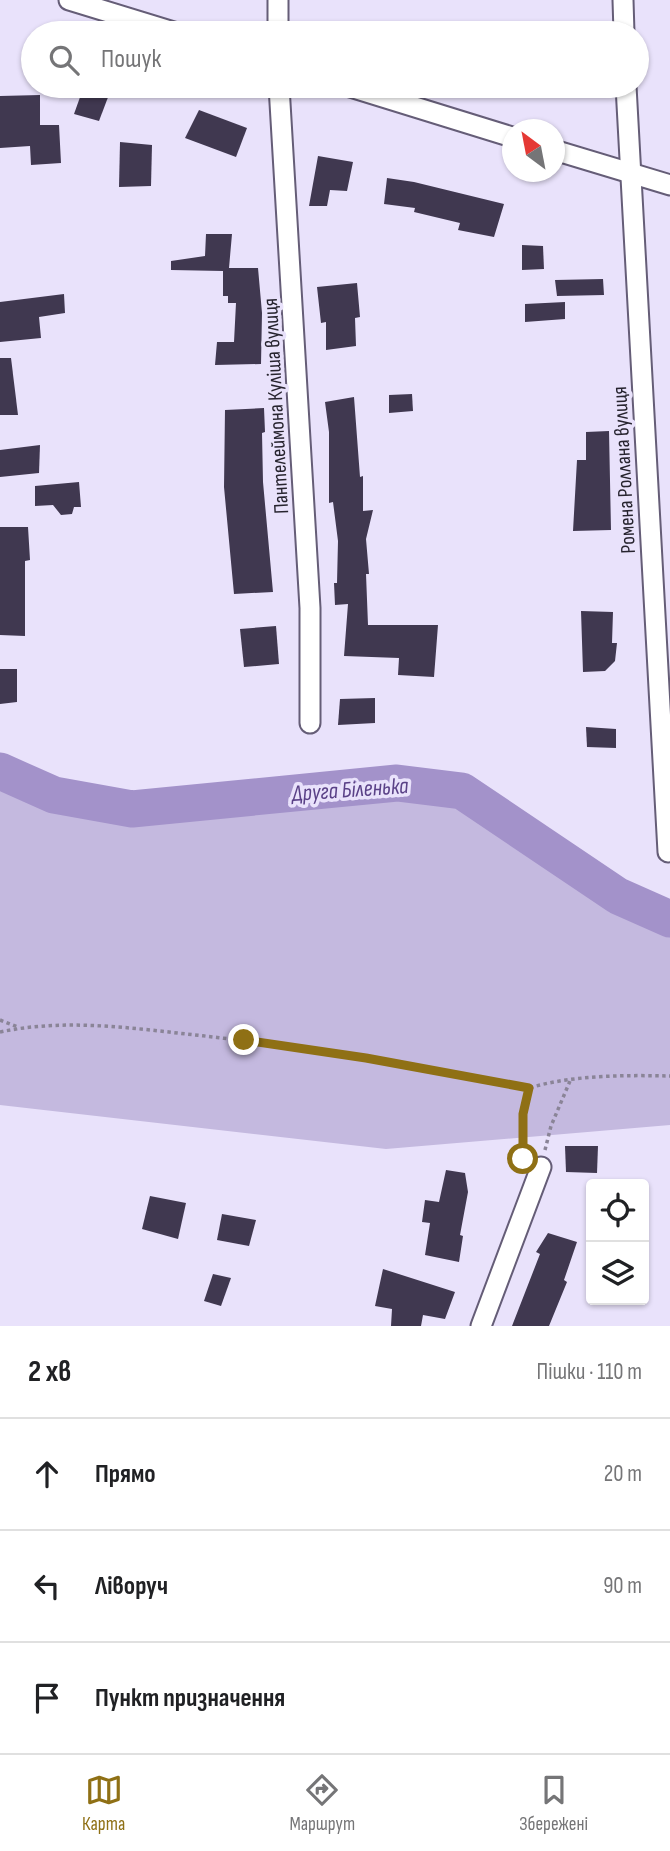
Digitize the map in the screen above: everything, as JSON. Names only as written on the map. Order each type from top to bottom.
[{"type":"street","points":[[69,0],[138,21]]},
{"type":"street","points":[[278,0],[278,21]]},
{"type":"street","points":[[623,0],[624,21]]},
{"type":"street","name":"Пантелеймона Куліша вулиця","points":[[280,98],[310,608],[310,723]]},
{"type":"street","points":[[386,98],[502,134]]},
{"type":"street","name":"Ромена Роллана вулиця","points":[[626,98],[668,852]]},
{"type":"street","points":[[565,153],[670,185]]},
{"type":"street","points":[[481,1326],[541,1167]]},
{"type":"path","points":[[0,1020],[20,1028]]},
{"type":"path","points":[[0,1032],[20,1028],[110,1026],[244,1040],[366,1058],[529,1088],[545,1083],[619,1075],[670,1076]]},
{"type":"path","points":[[529,1088],[523,1114],[523,1159],[541,1167],[551,1126],[570,1081]]},
{"type":"shaded area","points":[[0,771],[54,795],[132,809],[397,783],[462,791],[618,896],[670,919],[670,1125],[386,1149],[0,1105]]},
{"type":"building","points":[[0,96],[40,98],[40,125],[59,125],[61,163],[31,165],[30,146],[0,148]]},
{"type":"building","points":[[80,98],[108,98],[99,121],[74,114]]},
{"type":"building","points":[[199,110],[247,128],[236,157],[185,138]]},
{"type":"building","points":[[120,142],[152,145],[151,186],[119,187]]},
{"type":"building","points":[[318,156],[353,162],[347,191],[330,190],[327,206],[309,206]]},
{"type":"building","points":[[387,178],[504,204],[494,237],[458,230],[460,223],[414,212],[415,208],[384,204]]},
{"type":"building","points":[[206,234],[232,234],[229,268],[258,268],[262,313],[261,364],[215,365],[217,342],[234,342],[236,303],[228,303],[228,296],[223,296],[223,271],[171,270],[171,261],[205,256]]},
{"type":"building","points":[[522,245],[543,246],[544,269],[522,270]]},
{"type":"building","points":[[603,279],[604,295],[557,296],[555,280]]},
{"type":"building","points":[[357,283],[360,317],[355,318],[356,346],[326,350],[326,322],[321,323],[317,287]]},
{"type":"building","points":[[64,294],[65,313],[39,317],[41,338],[0,342],[0,302]]},
{"type":"building","points":[[565,302],[565,319],[525,322],[525,304]]},
{"type":"building","points":[[0,358],[11,358],[18,415],[0,415]]},
{"type":"building","points":[[412,394],[413,411],[389,413],[389,395]]},
{"type":"building","points":[[354,397],[360,477],[363,476],[363,511],[373,510],[366,539],[369,574],[366,574],[368,625],[438,625],[434,677],[398,675],[399,658],[344,656],[348,604],[335,605],[338,541],[333,502],[329,503],[329,432],[325,402]]},
{"type":"building","points":[[264,408],[263,482],[273,592],[234,594],[224,487],[225,410]]},
{"type":"building","points":[[609,431],[611,530],[573,531],[577,460],[586,460],[586,432]]},
{"type":"building","points":[[40,445],[39,473],[0,477],[0,450]]},
{"type":"building","points":[[79,482],[81,507],[74,507],[72,514],[61,515],[53,505],[35,506],[35,486]]},
{"type":"building","points":[[0,527],[28,527],[30,560],[25,561],[25,636],[0,635]]},
{"type":"building","points":[[581,611],[613,612],[612,643],[617,643],[615,661],[605,671],[583,672]]},
{"type":"building","points":[[276,626],[279,664],[244,667],[240,629]]},
{"type":"building","points":[[0,669],[17,669],[17,702],[0,704]]},
{"type":"building","points":[[375,698],[375,723],[338,725],[340,699]]},
{"type":"building","points":[[586,727],[616,729],[616,748],[587,747]]},
{"type":"building","points":[[565,1146],[598,1146],[597,1173],[566,1172]]},
{"type":"building","points":[[446,1170],[465,1173],[468,1192],[460,1235],[463,1236],[459,1262],[425,1255],[430,1223],[422,1222],[425,1200],[439,1202]]},
{"type":"building","points":[[150,1196],[186,1203],[178,1239],[142,1229]]},
{"type":"building","points":[[222,1214],[256,1220],[249,1246],[217,1240]]},
{"type":"building","points":[[548,1233],[577,1242],[564,1280],[567,1282],[549,1326],[512,1326],[540,1254],[536,1252]]},
{"type":"building","points":[[383,1269],[455,1292],[445,1319],[423,1315],[421,1326],[391,1326],[392,1309],[375,1306]]},
{"type":"building","points":[[213,1274],[231,1278],[221,1306],[204,1301]]},
{"type":"waterway","name":"Друга Біленька","points":[[0,771],[54,795],[132,809],[397,783],[462,791],[618,896],[670,919]]},
{"type":"route","points":[[244,1040],[366,1058],[529,1088],[523,1114],[523,1159]]}]
